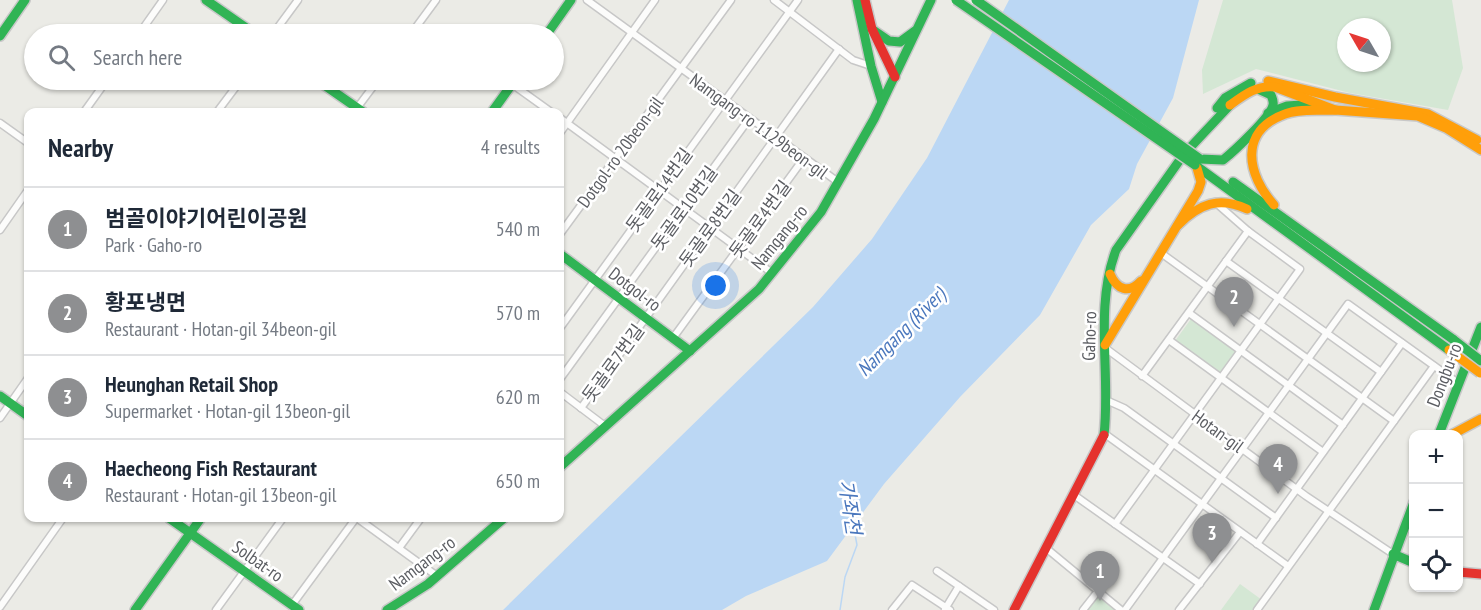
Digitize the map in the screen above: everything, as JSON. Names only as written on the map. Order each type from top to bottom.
[{"type":"main road","points":[[0,36],[25,0]]},
{"type":"main road","points":[[206,0],[241,24]]},
{"type":"main road","points":[[554,24],[571,0]]},
{"type":"main road","points":[[857,0],[871,66],[882,102]]},
{"type":"main road","points":[[865,0],[872,29],[895,77]]},
{"type":"main road","name":"Namgang-ro","points":[[564,463],[759,289],[821,212],[895,77],[931,0]]},
{"type":"main road","points":[[956,0],[1304,231],[1481,361]]},
{"type":"main road","points":[[975,0],[1198,162],[1299,242],[1481,373]]},
{"type":"main road","points":[[872,29],[889,41],[900,42],[919,27]]},
{"type":"main road","points":[[871,66],[895,77]]},
{"type":"main road","name":"Gaho-ro","points":[[1014,610],[1105,434],[1104,347],[1110,272],[1116,250],[1225,98],[1253,83],[1281,82],[1343,99],[1412,107],[1443,119],[1481,143]]},
{"type":"main road","name":"Gaho-ro","points":[[1198,137],[1228,104],[1243,94],[1256,87],[1275,87],[1336,110],[1409,114],[1449,129],[1481,150]]},
{"type":"main road","points":[[330,90],[354,108]]},
{"type":"main road","points":[[495,108],[508,90]]},
{"type":"main road","points":[[1243,94],[1268,91],[1274,101],[1268,114]]},
{"type":"main road","points":[[1198,162],[1218,161],[1233,154],[1253,126],[1268,114],[1287,106],[1375,103]]},
{"type":"main road","points":[[1304,231],[1262,192],[1250,168],[1250,156],[1261,131],[1272,120],[1297,111],[1336,110]]},
{"type":"main road","points":[[1104,347],[1178,225],[1201,182],[1198,162]]},
{"type":"main road","points":[[1178,225],[1199,206],[1214,202],[1239,204],[1299,242]]},
{"type":"main road","name":"Dotgol-ro","points":[[564,257],[690,351]]},
{"type":"main road","points":[[1110,272],[1113,282],[1125,290],[1137,286],[1154,265]]},
{"type":"main road","name":"Dongbu-ro","points":[[1441,430],[1481,327]]},
{"type":"main road","points":[[0,396],[24,413]]},
{"type":"main road","points":[[1459,430],[1481,419]]},
{"type":"main road","points":[[1374,610],[1409,512]]},
{"type":"main road","name":"Solbat-ro","points":[[175,522],[296,607]]},
{"type":"main road","points":[[135,610],[198,522]]},
{"type":"main road","name":"Namgang-ro","points":[[387,610],[437,576],[499,522]]},
{"type":"main road","points":[[1393,554],[1409,561]]},
{"type":"main road","points":[[1463,572],[1481,574]]},
{"type":"street","points":[[146,24],[163,0]]},
{"type":"street","points":[[280,24],[298,0]]},
{"type":"street","points":[[418,24],[436,0]]},
{"type":"street","name":"Namgang-ro 1129beon-gil","points":[[587,0],[723,101],[838,182]]},
{"type":"street","points":[[564,126],[655,0]]},
{"type":"street","name":"Dotgol-ro 20beon-gil","points":[[564,229],[731,0]]},
{"type":"street","points":[[774,0],[853,60],[871,66]]},
{"type":"street","name":"돗골로14번길","points":[[564,322],[798,0]]},
{"type":"street","name":"돗골로8번길","points":[[645,318],[839,49]]},
{"type":"street","points":[[87,108],[100,90]]},
{"type":"street","points":[[220,108],[234,90]]},
{"type":"street","points":[[360,108],[372,90]]},
{"type":"street","points":[[524,90],[546,108]]},
{"type":"street","name":"돗골로10번길","points":[[564,374],[749,119]]},
{"type":"street","points":[[0,123],[24,140]]},
{"type":"street","points":[[566,123],[772,273]]},
{"type":"street","name":"돗골로4번길","points":[[673,338],[804,158]]},
{"type":"street","points":[[0,230],[24,196]]},
{"type":"street","points":[[1115,524],[1300,269],[1248,231],[1214,202]]},
{"type":"street","points":[[1142,376],[1248,231]]},
{"type":"street","points":[[1161,253],[1394,421]]},
{"type":"street","points":[[1226,261],[1277,300],[1381,372]]},
{"type":"street","points":[[1046,548],[1123,610],[1348,304],[1458,384]]},
{"type":"street","points":[[1188,313],[1343,425]]},
{"type":"street","name":"돗골로7번길","points":[[581,408],[645,318]]},
{"type":"street","points":[[1169,340],[1323,452]]},
{"type":"street","points":[[1257,544],[1402,343]]},
{"type":"street","name":"Hotan-gil","points":[[1104,347],[1297,489],[1393,554]]},
{"type":"street","points":[[1257,610],[1434,366]]},
{"type":"street","points":[[0,418],[24,384]]},
{"type":"street","points":[[564,395],[605,426]]},
{"type":"street","points":[[1106,400],[1124,408],[1276,518]]},
{"type":"street","points":[[1105,434],[1288,566]]},
{"type":"street","points":[[1074,495],[1200,584]]},
{"type":"street","points":[[0,607],[60,522]]},
{"type":"street","points":[[216,610],[280,522]]},
{"type":"street","points":[[296,607],[354,522]]},
{"type":"street","points":[[363,522],[437,576]]},
{"type":"street","points":[[399,548],[418,522]]},
{"type":"street","points":[[1179,610],[1240,532]]},
{"type":"street","points":[[937,571],[994,610]]},
{"type":"street","points":[[892,610],[912,585],[947,609],[959,586]]},
{"type":"street","points":[[1083,610],[1098,591]]},
{"type":"green space","points":[[1223,0],[1452,0],[1463,68],[1448,110],[1350,93],[1256,69],[1203,94],[1202,70]]},
{"type":"green space","points":[[1191,319],[1236,352],[1220,374],[1175,341]]},
{"type":"green space","points":[[1240,584],[1262,600],[1255,610],[1221,610]]},
{"type":"green space","points":[[1098,593],[1119,610],[1084,610]]},
{"type":"water","name":"Namgang (River)","points":[[1009,0],[1199,0],[1173,98],[1137,164],[1129,189],[1091,225],[1040,315],[960,397],[884,484],[827,561],[746,596],[722,610],[503,610],[813,307],[872,239],[927,158]]},
{"type":"waterway","name":"가좌천","points":[[840,610],[845,577],[857,545],[853,524]]},
{"type":"traffic: fast","points":[[0,36],[25,0]]},
{"type":"traffic: fast","points":[[206,0],[241,24]]},
{"type":"traffic: fast","points":[[554,24],[571,0]]},
{"type":"traffic: fast","points":[[857,0],[871,66],[882,102]]},
{"type":"traffic: fast","points":[[564,463],[759,289],[821,212],[874,119],[931,0]]},
{"type":"traffic: fast","points":[[956,0],[1195,165]]},
{"type":"traffic: fast","points":[[976,0],[1200,159]]},
{"type":"traffic: fast","points":[[873,30],[889,41],[900,42],[915,31]]},
{"type":"traffic: fast","points":[[1217,108],[1225,98],[1251,83]]},
{"type":"traffic: fast","points":[[331,90],[357,108]]},
{"type":"traffic: fast","points":[[495,108],[508,90]]},
{"type":"traffic: fast","points":[[1200,159],[1223,160],[1259,126],[1273,104],[1271,95],[1260,90]]},
{"type":"traffic: fast","points":[[1268,113],[1287,106],[1316,104]]},
{"type":"traffic: fast","points":[[1104,435],[1106,412],[1104,318],[1109,272],[1116,250],[1184,154],[1230,105]]},
{"type":"traffic: fast","points":[[1195,165],[1449,350]]},
{"type":"traffic: fast","points":[[1233,182],[1454,340]]},
{"type":"traffic: fast","points":[[564,257],[690,351]]},
{"type":"traffic: fast","points":[[1441,430],[1481,327]]},
{"type":"traffic: fast","points":[[1454,340],[1481,361]]},
{"type":"traffic: fast","points":[[0,396],[24,413]]},
{"type":"traffic: fast","points":[[1374,610],[1409,516]]},
{"type":"traffic: fast","points":[[175,522],[299,610]]},
{"type":"traffic: fast","points":[[135,610],[198,522]]},
{"type":"traffic: fast","points":[[387,610],[428,584],[499,522]]},
{"type":"traffic: fast","points":[[1393,554],[1409,561]]},
{"type":"traffic: slow","points":[[1268,81],[1335,97],[1428,114],[1477,140]]},
{"type":"traffic: slow","points":[[1230,105],[1257,89],[1275,87],[1335,110],[1418,116],[1446,128],[1481,150]]},
{"type":"traffic: slow","points":[[1274,205],[1258,181],[1253,168],[1254,142],[1260,131],[1270,122],[1291,112],[1336,110]]},
{"type":"traffic: slow","points":[[1105,345],[1198,191],[1201,182],[1197,168]]},
{"type":"traffic: slow","points":[[1178,225],[1194,212],[1210,204],[1227,203],[1247,209]]},
{"type":"traffic: slow","points":[[1110,274],[1116,284],[1128,289],[1141,281]]},
{"type":"traffic: slow","points":[[1449,350],[1480,373]]},
{"type":"traffic: slow","points":[[1460,430],[1481,419]]},
{"type":"traffic: jam","points":[[865,0],[872,29],[895,77]]},
{"type":"traffic: jam","points":[[1014,610],[1104,435]]},
{"type":"traffic: jam","points":[[1463,572],[1481,574]]},
{"type":"place","name":"황포냉면","points":[[1234,327]]},
{"type":"place","name":"Haecheong Fish Restaurant","points":[[1278,494]]},
{"type":"place","name":"Heunghan Retail Shop","points":[[1212,563]]},
{"type":"place","name":"범골이야기어린이공원","points":[[1100,601]]}]
